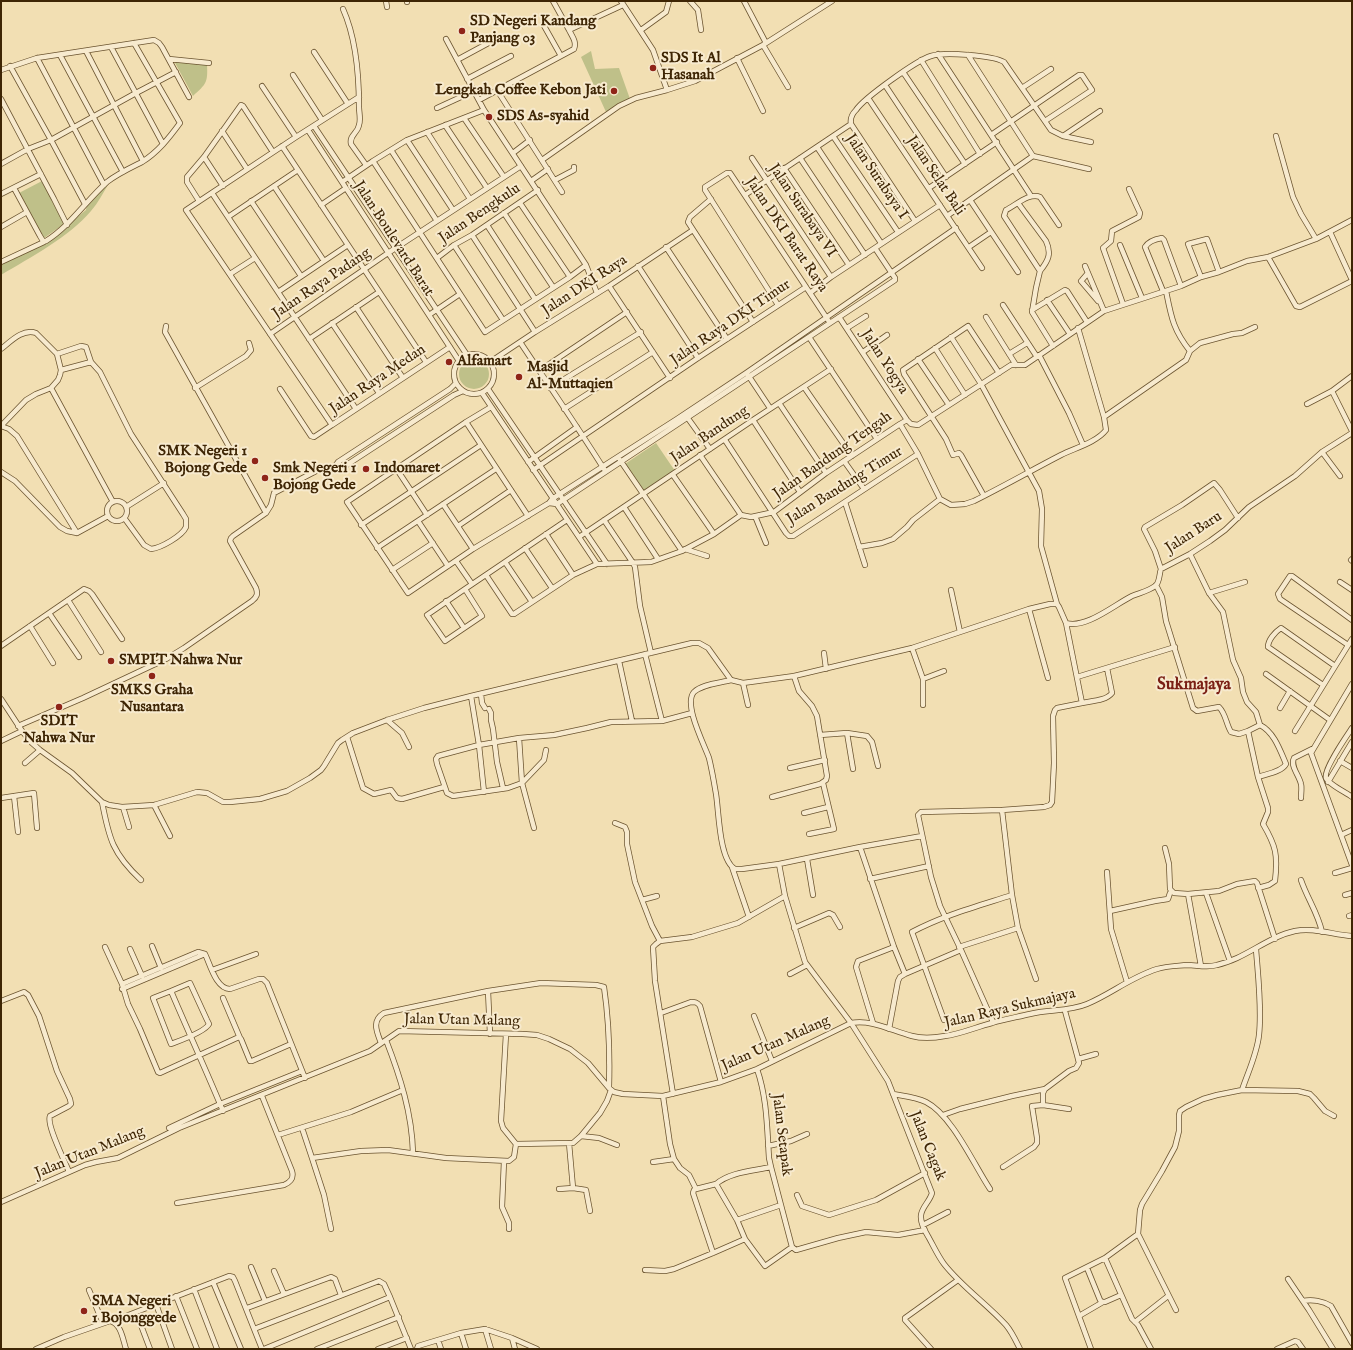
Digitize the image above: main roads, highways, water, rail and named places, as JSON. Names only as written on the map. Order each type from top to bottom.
[{"type":"place","name":"SD Negeri Kandang Panjang 03","points":[[462,31]]},
{"type":"place","name":"SDS It Al Hasanah","points":[[653,68]]},
{"type":"place","name":"Lengkah Coffee Kebon Jati","points":[[614,91]]},
{"type":"place","name":"SDS As-syahid","points":[[489,117]]},
{"type":"place","name":"Alfamart","points":[[449,362]]},
{"type":"place","name":"Masjid Al-Muttaqien","points":[[519,377]]},
{"type":"place","name":"SMK Negeri 1 Bojong Gede","points":[[255,461]]},
{"type":"place","name":"Indomaret","points":[[366,469]]},
{"type":"place","name":"Smk Negeri 1 Bojong Gede","points":[[265,478]]},
{"type":"place","name":"SMPIT Nahwa Nur","points":[[111,661]]},
{"type":"place","name":"SMKS Graha Nusantara","points":[[152,676]]},
{"type":"place","name":"SDIT Nahwa Nur","points":[[59,707]]},
{"type":"place","name":"SMA Negeri 1 Bojonggede","points":[[84,1311]]},
{"type":"district","name":"Sukmajaya","points":[[1194,686]]}]
